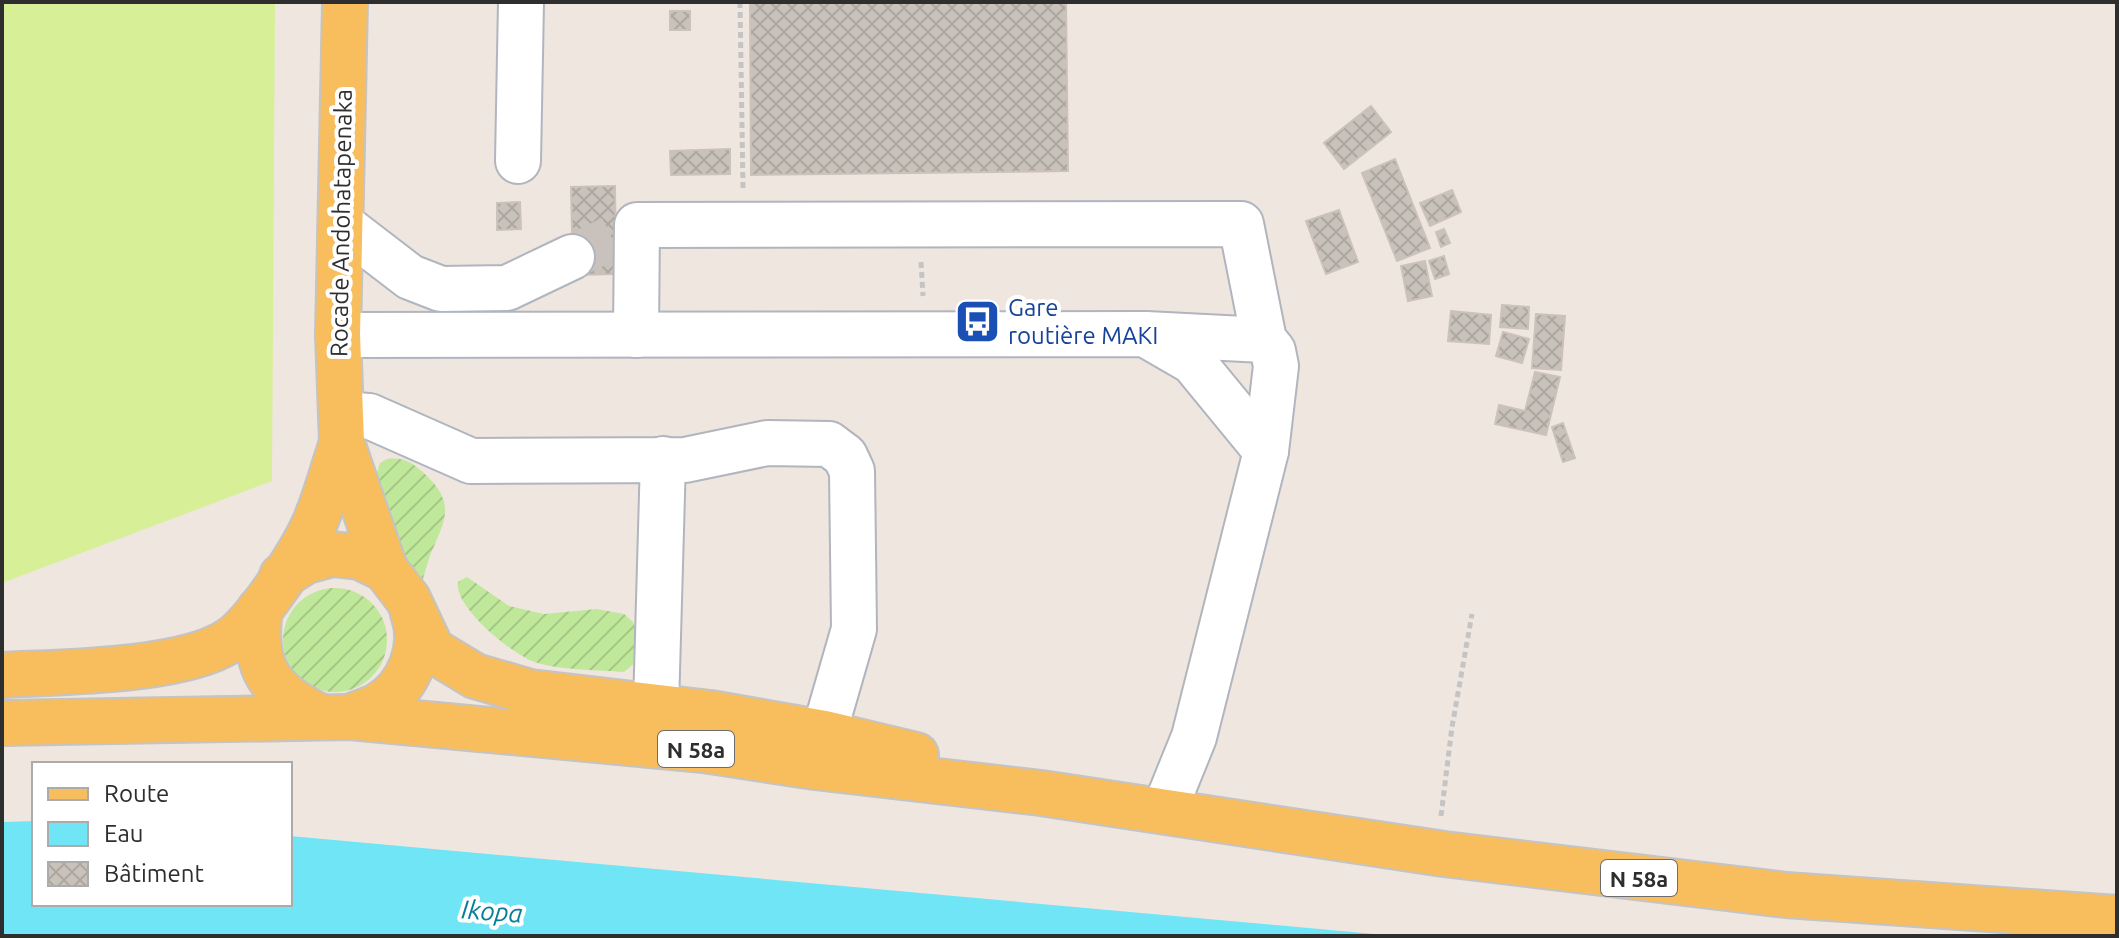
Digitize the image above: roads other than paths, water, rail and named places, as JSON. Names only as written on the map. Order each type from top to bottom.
[{"type":"main road","name":"Rocade Andohatapenaka","points":[[342,428],[338,335],[345,2]]},
{"type":"main road","points":[[342,428],[396,584],[418,627],[416,657],[402,684],[379,705],[334,716],[294,704],[274,686],[261,662],[256,635],[271,592],[306,561],[332,554],[360,557],[396,584]]},
{"type":"main road","points":[[2,675],[140,666],[201,653],[230,640],[271,592],[312,529],[342,428]]},
{"type":"main road","name":"N 58a","points":[[396,584],[432,650],[475,676],[530,692],[710,713],[824,733],[923,757],[1041,793]]},
{"type":"main road","name":"N 58a","points":[[2,723],[334,716],[704,750],[815,767],[1041,793],[1435,853],[1786,895],[2117,918]]},
{"type":"lane","points":[[518,161],[521,2]]},
{"type":"lane","points":[[341,224],[410,277],[441,289],[507,288],[572,257]]},
{"type":"lane","points":[[636,335],[626,230],[743,225],[1241,224],[1264,340],[1273,351],[1276,366],[1266,451],[1194,737],[1164,811]]},
{"type":"lane","points":[[338,335],[1146,334],[1264,340]]},
{"type":"lane","points":[[1146,334],[1193,362],[1266,451]]},
{"type":"lane","points":[[342,428],[369,416],[471,461],[706,457],[767,443],[829,444],[840,450],[850,464],[854,629],[824,733]]},
{"type":"lane","points":[[656,707],[663,459]]},
{"type":"water","name":"Ikopa","points":[[32,821],[32,906],[292,906],[292,836],[1396,936],[2,936],[2,822]]},
{"type":"tunnel","points":[[572,257],[615,236]]},
{"type":"place","name":"Gare routière MAKI","points":[[977,321]]}]
